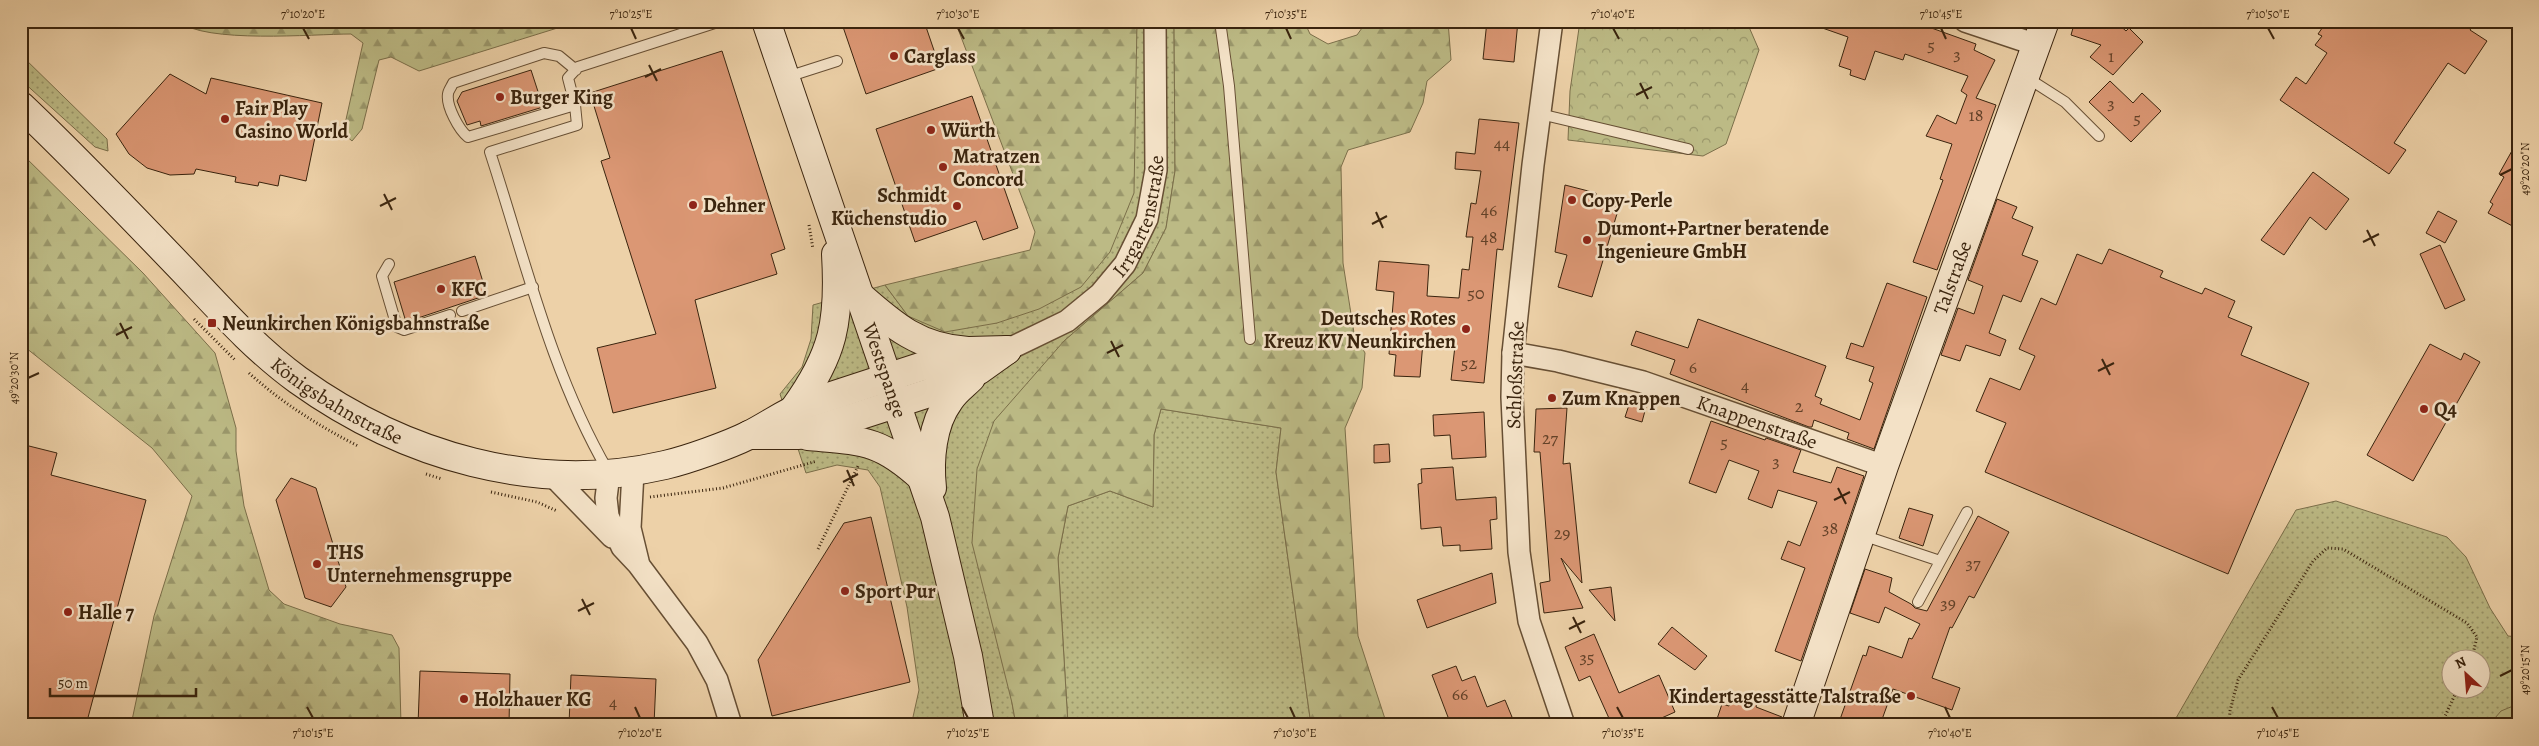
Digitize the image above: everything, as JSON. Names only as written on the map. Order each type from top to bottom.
[{"type":"street","name":"Westspange","points":[[766,21],[786,78],[820,218],[859,294],[935,517],[966,647],[980,725]]},
{"type":"street","name":"Irrgartenstraße","points":[[891,391],[1007,350],[1067,321],[1100,294],[1125,264],[1147,219],[1156,170],[1155,21]]},
{"type":"street","name":"Schloßstraße","points":[[1552,21],[1513,353],[1514,472],[1519,552],[1529,621],[1564,725]]},
{"type":"street","points":[[1965,21],[2041,33]]},
{"type":"street","name":"Talstraße","points":[[1796,725],[1884,466],[2041,33]]},
{"type":"street","name":"Königsbahnstraße","points":[[21,106],[78,160],[237,326],[296,379],[341,408],[389,434],[426,448],[494,468],[553,476],[621,473],[668,465],[748,436],[794,409],[891,391]]},
{"type":"street","points":[[794,409],[826,358],[834,329],[838,287],[820,218]]},
{"type":"street","points":[[859,294],[896,328],[974,361],[949,400],[934,437],[930,473],[935,517]]},
{"type":"street","name":"Knappenstraße","points":[[1513,353],[1558,361],[1643,382],[1884,466]]},
{"type":"street","name":"Königsbahnstraße","points":[[748,436],[799,435],[891,391]]},
{"type":"street","points":[[799,435],[864,440],[902,460],[922,478]]},
{"type":"street","points":[[621,473],[606,498],[608,516],[622,547]]},
{"type":"street","points":[[621,473],[638,564]]},
{"type":"street","points":[[553,476],[638,564],[698,643],[716,680],[731,725]]},
{"type":"lane","points":[[621,473],[592,444],[569,392],[490,152],[577,125],[575,105],[568,78],[576,70],[721,21]]},
{"type":"lane","points":[[1220,21],[1229,86],[1250,339]]},
{"type":"lane","points":[[575,105],[468,137],[463,134],[450,108],[448,94],[453,83],[544,53],[559,56],[576,70]]},
{"type":"lane","points":[[786,78],[837,61]]},
{"type":"lane","points":[[2026,77],[2065,102],[2099,136]]},
{"type":"lane","points":[[1540,114],[1688,149]]},
{"type":"lane","points":[[389,264],[382,276],[396,327],[404,330],[450,315]]},
{"type":"lane","points":[[462,311],[533,287]]},
{"type":"lane","points":[[1918,602],[1967,512]]},
{"type":"lane","points":[[1862,534],[1940,560]]},
{"type":"path","points":[[814,254],[820,218]]},
{"type":"path","points":[[818,549],[861,459],[864,440]]},
{"type":"path","points":[[644,500],[654,495],[723,488],[819,461]]},
{"type":"path","points":[[2229,725],[2230,711],[2238,680],[2313,561],[2327,548],[2343,549],[2467,623],[2477,636],[2474,648]]},
{"type":"path","points":[[2441,725],[2453,698]]},
{"type":"green space","points":[[178,21],[580,21],[419,71],[391,57],[379,60],[362,129],[352,141],[343,133],[363,43],[351,34],[235,35],[211,33],[192,28]]},
{"type":"green space","points":[[955,21],[1137,21],[1134,193],[1110,252],[1081,287],[1039,309],[997,323],[945,332],[908,316],[885,285],[1030,250],[1035,232]]},
{"type":"green space","points":[[1137,21],[1174,21],[1175,171],[1166,228],[1143,273],[1064,341],[1012,703],[1016,725],[908,725],[913,717],[919,690],[907,607],[880,487],[868,470],[837,465],[806,473],[780,394],[802,367],[811,339],[813,305],[885,285],[908,316],[997,323],[1136,43]]},
{"type":"green space","points":[[1174,21],[1304,21],[1310,34],[1328,44],[1357,35],[1367,21],[1448,21],[1451,60],[1427,81],[1423,103],[1410,132],[1348,150],[1341,167],[1343,263],[1354,333],[1365,353],[1362,388],[1345,428],[1358,636],[1387,725],[1311,725],[1276,472],[1281,428],[1161,409],[1154,435],[1153,507],[1110,491],[1068,506],[1058,558],[1068,725],[1016,725],[972,543],[977,469],[994,421],[1064,341],[1143,273],[1166,228],[1175,171]]},
{"type":"green space","points":[[1580,21],[1735,21],[1749,27],[1759,50],[1726,144],[1703,156],[1568,140],[1570,91]]},
{"type":"green space","points":[[21,55],[107,139],[108,151],[95,147],[21,80]]},
{"type":"green space","points":[[21,153],[143,273],[215,353],[236,428],[236,451],[244,506],[269,590],[284,604],[340,624],[392,635],[399,648],[401,725],[131,725],[154,616],[192,496],[152,448],[21,344]]},
{"type":"green space","points":[[1161,409],[1281,428],[1276,472],[1311,725],[1068,725],[1058,558],[1068,506],[1110,491],[1153,507],[1154,435]]},
{"type":"green space","points":[[2336,501],[2447,537],[2466,557],[2490,608],[2508,636],[2518,637],[2518,725],[2172,725],[2296,510]]},
{"type":"green space","points":[[2518,704],[2518,725],[2489,725],[2501,711]]},
{"type":"building","points":[[841,21],[924,21],[940,68],[866,94]]},
{"type":"building","points":[[1487,21],[1518,21],[1514,62],[1483,59]]},
{"type":"building","points":[[1811,21],[1912,21],[1976,44],[1974,50],[1995,60],[1976,98],[1996,105],[1937,270],[1913,262],[1943,180],[1940,179],[1952,144],[1926,136],[1937,115],[1956,124],[1967,95],[1961,91],[1968,76],[1905,54],[1903,60],[1875,51],[1865,80],[1850,75],[1851,70],[1839,66],[1848,37],[1811,24]]},
{"type":"building","points":[[2075,21],[2115,21],[2126,31],[2129,28],[2143,42],[2113,75],[2090,57],[2101,45],[2071,35]]},
{"type":"building","points":[[2327,21],[2476,21],[2470,30],[2487,41],[2465,74],[2448,63],[2394,143],[2406,150],[2389,174],[2280,100],[2296,77],[2306,84],[2327,53],[2315,45],[2322,36],[2318,34]]},
{"type":"building","name":"Dehner","points":[[722,51],[785,249],[771,254],[777,274],[695,300],[716,388],[613,413],[597,348],[656,334],[601,161],[610,158],[590,93]]},
{"type":"building","name":"Burger King","points":[[531,70],[543,107],[481,126],[480,121],[467,125],[457,101],[462,92]]},
{"type":"building","name":"Fair Play Casino World","points":[[170,74],[206,94],[211,78],[322,103],[306,181],[280,175],[278,186],[259,182],[258,186],[235,182],[236,177],[196,169],[194,174],[170,175],[147,168],[129,154],[116,134]]},
{"type":"building","points":[[2110,81],[2133,103],[2142,93],[2161,111],[2131,142],[2089,102]]},
{"type":"building","points":[[972,96],[1018,228],[983,240],[976,221],[915,242],[876,129]]},
{"type":"building","points":[[1479,119],[1519,123],[1503,250],[1497,249],[1484,383],[1451,380],[1455,346],[1423,342],[1420,377],[1394,376],[1396,355],[1389,354],[1394,292],[1376,290],[1379,261],[1429,265],[1427,296],[1459,298],[1462,269],[1469,270],[1473,237],[1466,237],[1471,203],[1476,204],[1481,171],[1455,169],[1456,152],[1475,154]]},
{"type":"building","points":[[2518,140],[2518,229],[2488,213],[2493,204],[2490,202],[2504,177],[2499,174]]},
{"type":"building","points":[[2313,172],[2349,199],[2326,230],[2310,217],[2284,255],[2261,240]]},
{"type":"building","points":[[1565,185],[1596,193],[1595,200],[1619,207],[1592,297],[1558,287],[1567,255],[1555,252]]},
{"type":"building","points":[[1997,199],[2017,207],[2012,218],[2033,227],[2022,255],[2038,261],[2021,302],[2003,295],[1989,333],[2006,340],[2000,356],[1966,345],[1960,361],[1941,355],[1958,308],[1974,314],[1983,286],[1968,280]]},
{"type":"building","points":[[2438,211],[2457,221],[2445,243],[2426,233]]},
{"type":"building","points":[[2440,245],[2465,300],[2445,309],[2420,254]]},
{"type":"building","points":[[2109,249],[2163,271],[2160,277],[2202,294],[2205,288],[2235,301],[2228,317],[2252,327],[2241,355],[2309,383],[2228,574],[1985,472],[2006,423],[1976,411],[1990,378],[2020,390],[2035,356],[2019,349],[2041,298],[2056,305],[2077,254],[2102,264]]},
{"type":"building","name":"KFC","points":[[475,256],[487,295],[406,322],[394,282]]},
{"type":"building","points":[[1887,283],[1927,297],[1874,449],[1847,439],[1849,433],[1814,420],[1812,427],[1809,427],[1670,374],[1675,360],[1631,345],[1636,331],[1688,348],[1698,319],[1826,366],[1815,396],[1822,399],[1820,404],[1860,420],[1873,383],[1869,381],[1874,367],[1846,358],[1851,343],[1863,347]]},
{"type":"building","name":"Q4","points":[[2430,344],[2461,360],[2464,353],[2480,362],[2413,481],[2367,455]]},
{"type":"building","points":[[1630,402],[1646,407],[1642,422],[1625,417]]},
{"type":"building","points":[[1567,408],[1563,464],[1570,463],[1582,583],[1561,558],[1583,608],[1544,613],[1540,583],[1550,581],[1540,452],[1534,452],[1536,409]]},
{"type":"building","points":[[1484,412],[1486,457],[1452,459],[1450,435],[1434,436],[1433,415]]},
{"type":"building","points":[[1711,421],[1765,440],[1766,438],[1801,450],[1793,472],[1831,483],[1837,467],[1864,476],[1801,661],[1775,651],[1805,568],[1781,559],[1788,541],[1800,546],[1817,502],[1778,490],[1772,508],[1748,499],[1759,471],[1729,460],[1716,493],[1689,483]]},
{"type":"building","name":"Halle 7","points":[[21,444],[57,453],[51,475],[146,500],[86,725],[21,725]]},
{"type":"building","points":[[1389,444],[1390,462],[1374,463],[1374,445]]},
{"type":"building","points":[[1453,467],[1456,500],[1496,497],[1497,519],[1490,520],[1492,549],[1460,551],[1460,545],[1443,546],[1441,527],[1421,529],[1418,484],[1422,483],[1421,469]]},
{"type":"building","name":"THS Unternehmensgruppe","points":[[291,478],[316,488],[346,587],[331,607],[305,598],[276,500]]},
{"type":"building","points":[[1909,508],[1933,515],[1923,546],[1899,538]]},
{"type":"building","points":[[1978,516],[2009,532],[1974,598],[1969,596],[1952,628],[1950,627],[1932,678],[1960,688],[1952,710],[1893,689],[1880,725],[1838,725],[1863,655],[1866,656],[1869,646],[1902,658],[1909,638],[1912,639],[1920,624],[1885,607],[1879,623],[1850,613],[1865,569],[1892,578],[1889,592],[1915,608],[1927,611]]},
{"type":"building","name":"Sport Pur","points":[[871,517],[910,682],[772,716],[758,660],[844,523]]},
{"type":"building","points":[[1492,573],[1496,603],[1427,628],[1417,600]]},
{"type":"building","points":[[1611,587],[1615,621],[1589,590]]},
{"type":"building","points":[[1672,627],[1707,656],[1695,670],[1658,644]]},
{"type":"building","points":[[1594,634],[1619,693],[1659,675],[1675,712],[1646,725],[1612,725],[1590,676],[1579,681],[1565,647]]},
{"type":"building","points":[[1456,666],[1462,681],[1475,676],[1487,707],[1505,700],[1512,717],[1492,725],[1451,725],[1432,675]]},
{"type":"building","name":"Holzhauer KG","points":[[420,671],[510,674],[509,725],[418,725]]},
{"type":"building","points":[[571,675],[656,679],[654,725],[569,725]]},
{"type":"building","points":[[1734,692],[1758,701],[1756,707],[1782,717],[1781,725],[1715,725],[1722,704],[1729,706]]},
{"type":"place","name":"Carglass","points":[[894,56]]},
{"type":"place","name":"Burger King","points":[[500,97]]},
{"type":"place","name":"Fair Play Casino World","points":[[225,119]]},
{"type":"place","name":"Würth","points":[[931,130]]},
{"type":"place","name":"Matratzen Concord","points":[[943,167]]},
{"type":"place","name":"Copy-Perle","points":[[1572,200]]},
{"type":"place","name":"Dehner","points":[[693,205]]},
{"type":"place","name":"Schmidt Küchenstudio","points":[[957,206]]},
{"type":"place","name":"Dumont+Partner beratende Ingenieure GmbH","points":[[1587,240]]},
{"type":"place","name":"KFC","points":[[441,289]]},
{"type":"place","name":"Neunkirchen Königsbahnstraße","points":[[212,323]]},
{"type":"place","name":"Deutsches Rotes Kreuz KV Neunkirchen","points":[[1466,329]]},
{"type":"place","name":"Zum Knappen","points":[[1552,398]]},
{"type":"place","name":"Q4","points":[[2424,409]]},
{"type":"place","name":"THS Unternehmensgruppe","points":[[317,564]]},
{"type":"place","name":"Sport Pur","points":[[845,591]]},
{"type":"place","name":"Halle 7","points":[[68,612]]},
{"type":"place","name":"Kindertagesstätte Talstraße","points":[[1911,696]]},
{"type":"place","name":"Holzhauer KG","points":[[464,699]]}]
